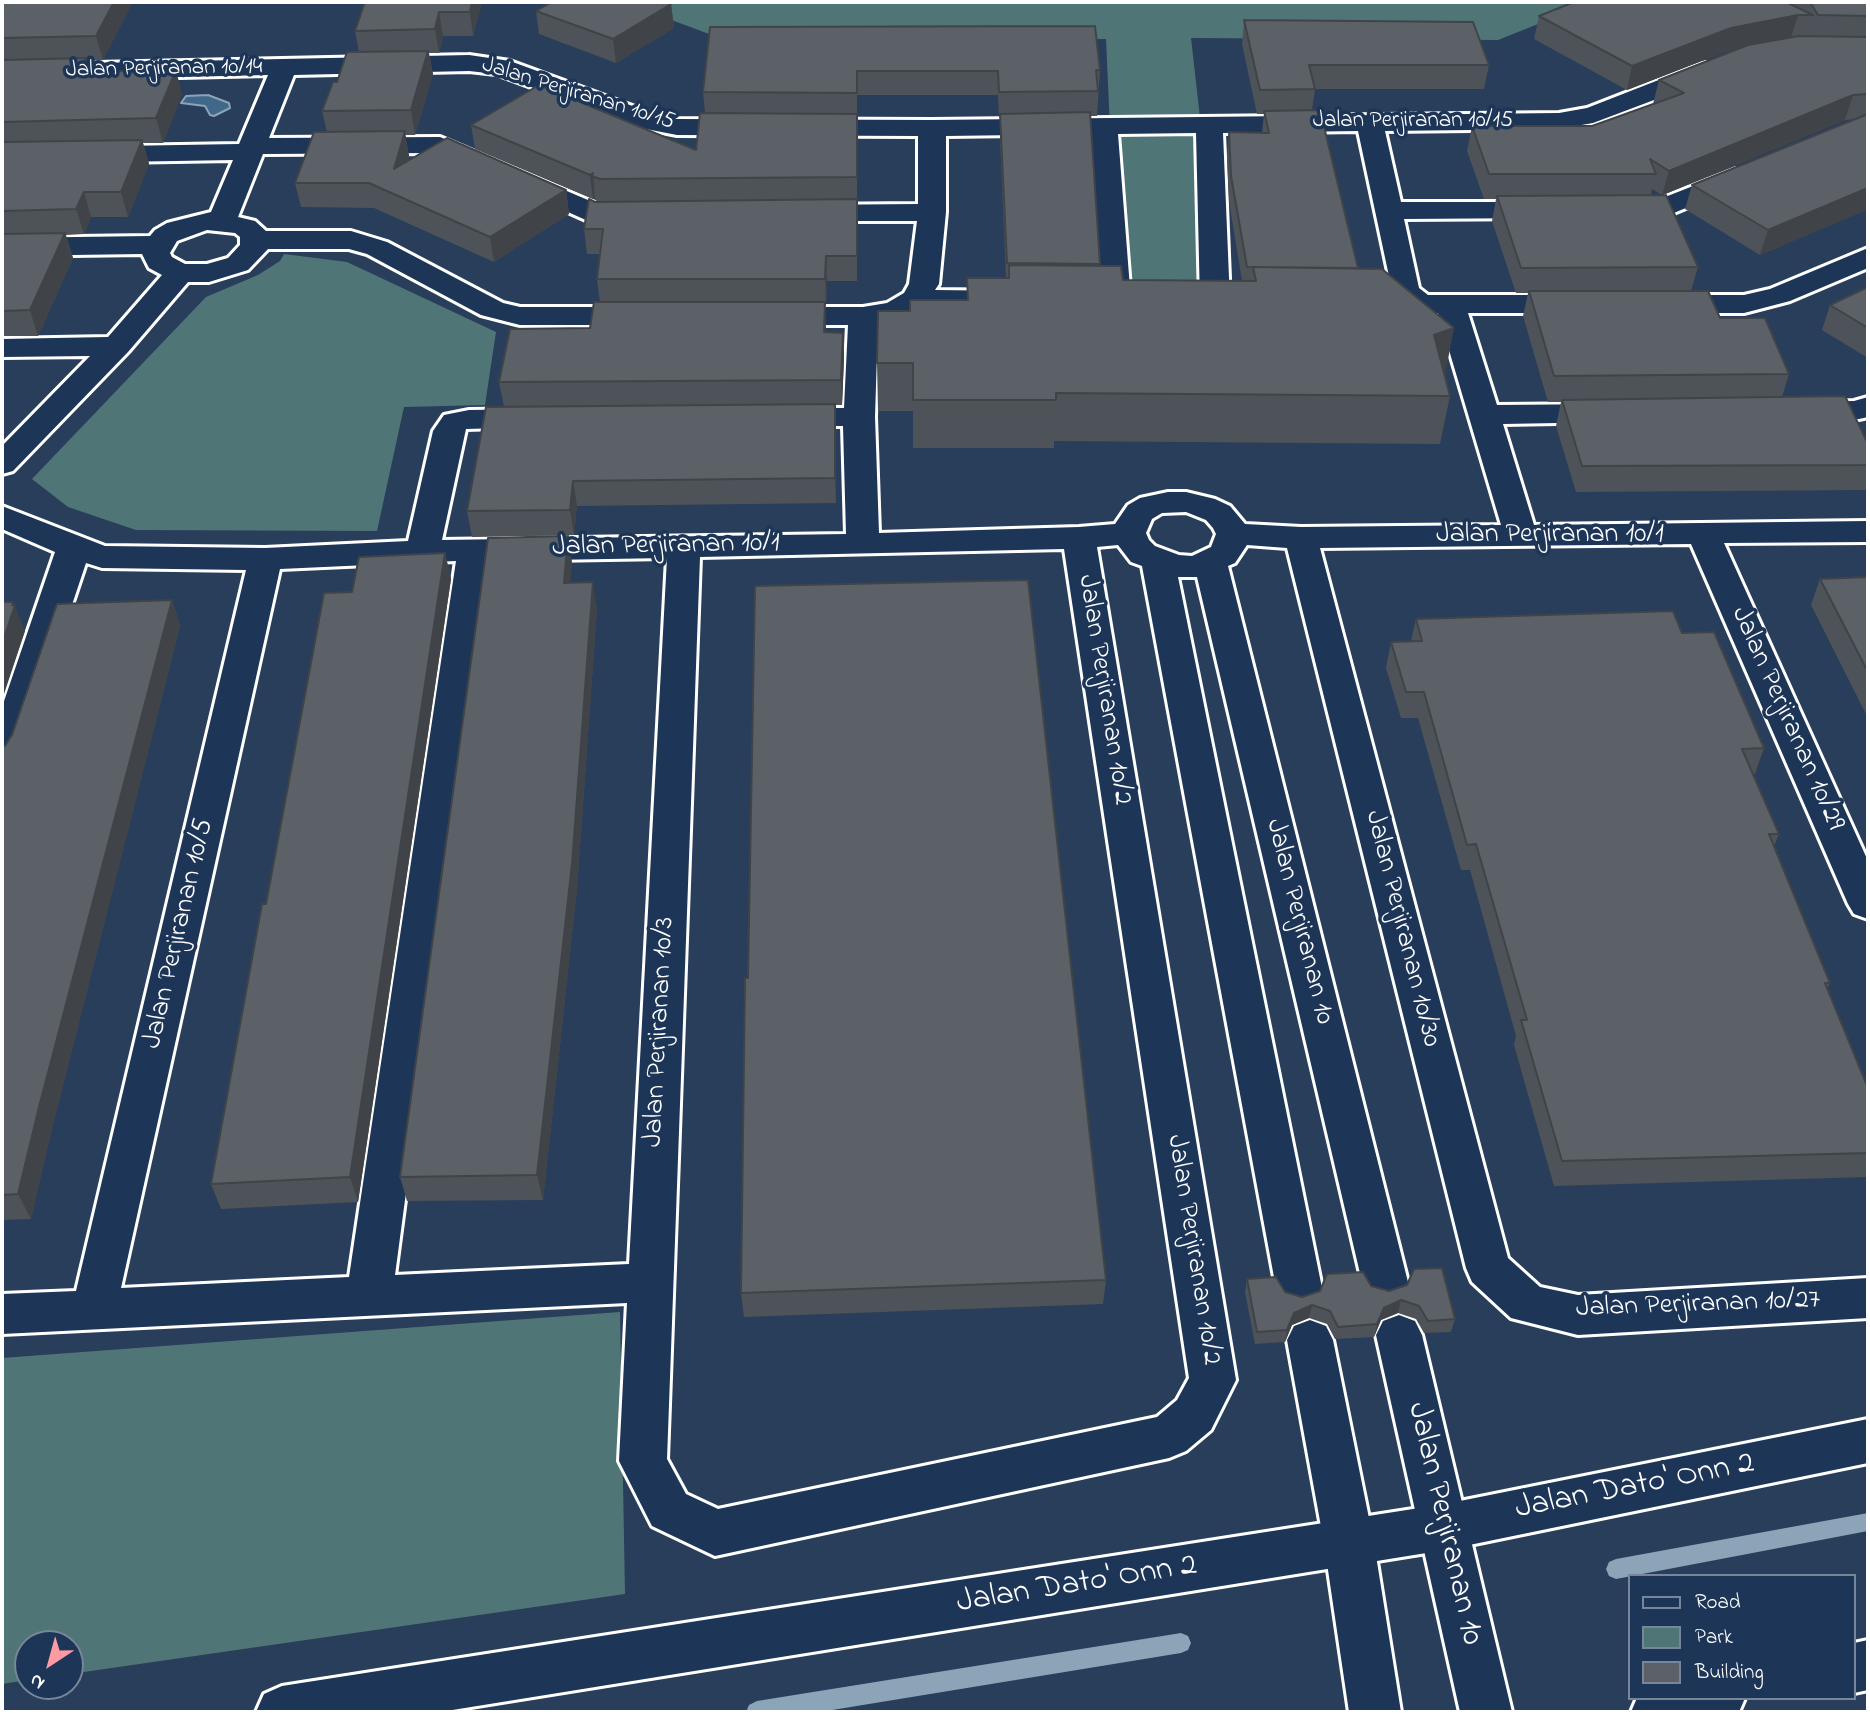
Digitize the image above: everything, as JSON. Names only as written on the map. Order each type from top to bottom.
[{"type":"street","name":"Jalan Perjiranan 10/15","points":[[284,67],[469,63],[501,67],[651,122],[677,127],[932,128],[1559,121],[1593,115],[1735,59]]},
{"type":"street","points":[[222,220],[284,67]]},
{"type":"street","name":"Jalan Perjiranan 10/14","points":[[2,73],[284,67]]},
{"type":"street","points":[[1370,122],[1405,291],[1436,305],[1484,415],[1521,535]]},
{"type":"street","points":[[1209,124],[1216,302]]},
{"type":"street","points":[[1104,126],[1116,301]]},
{"type":"street","points":[[739,316],[863,316],[896,310],[915,299],[924,284],[932,212],[932,128]]},
{"type":"street","points":[[2,156],[440,145],[598,215],[668,215]]},
{"type":"street","points":[[1388,211],[1659,209],[1758,169]]},
{"type":"street","points":[[779,214],[932,212]]},
{"type":"street","points":[[222,220],[245,227],[253,233],[256,240],[248,257],[225,269],[202,273],[180,272],[159,261],[156,253],[158,245],[177,229],[206,221],[222,220]]},
{"type":"street","points":[[256,240],[351,240],[377,248],[492,309],[520,316],[670,316]]},
{"type":"street","points":[[2,247],[158,245]]},
{"type":"street","points":[[1353,304],[1744,304],[1780,295],[1868,257]]},
{"type":"street","points":[[2,464],[117,346],[180,272]]},
{"type":"street","points":[[915,299],[1049,300]]},
{"type":"street","points":[[863,316],[859,417],[863,544]]},
{"type":"street","points":[[2,348],[117,346]]},
{"type":"street","points":[[1762,411],[1859,410],[1868,406]]},
{"type":"street","points":[[1484,415],[1637,413]]},
{"type":"street","points":[[761,417],[859,417]]},
{"type":"street","points":[[423,551],[449,431],[455,422],[469,419],[566,418]]},
{"type":"street","points":[[1168,502],[1186,502],[1218,513],[1228,523],[1222,548],[1184,566],[1158,562],[1143,554],[1129,533],[1132,522],[1146,509],[1168,502]]},
{"type":"street","name":"Jalan Perjiranan 10/1","points":[[2,516],[102,557],[265,559],[423,551],[684,548],[1079,538],[1129,533]]},
{"type":"street","name":"Jalan Perjiranan 10/1","points":[[1222,548],[1301,538],[1868,531]]},
{"type":"street","name":"Jalan Perjiranan 10/29","points":[[1704,535],[1868,904]]},
{"type":"street","name":"Jalan Perjiranan 10/2","points":[[668,1510],[715,1533],[1169,1436],[1194,1415],[1213,1380],[1079,538]]},
{"type":"street","name":"Jalan Perjiranan 10/30","points":[[1301,538],[1488,1268],[1527,1304]]},
{"type":"street","points":[[2,761],[74,547]]},
{"type":"street","name":"Jalan Perjiranan 10/3","points":[[668,1510],[643,1461],[684,548]]},
{"type":"street","name":"Jalan Perjiranan 10","points":[[1222,548],[1385,1282]]},
{"type":"street","points":[[369,1296],[475,550]]},
{"type":"street","name":"Jalan Perjiranan 10/5","points":[[94,1309],[265,559]]},
{"type":"street","points":[[1158,562],[1299,1288]]},
{"type":"street","points":[[2,1314],[650,1282]]},
{"type":"street","name":"Jalan Perjiranan 10/27","points":[[1527,1304],[1578,1315],[1868,1298]]},
{"type":"street","name":"Jalan Perjiranan 10","points":[[1399,1335],[1486,1712]]},
{"type":"street","points":[[1310,1340],[1349,1543],[1375,1712]]},
{"type":"street","name":"Jalan Dato' Onn 2","points":[[282,1712],[1445,1527],[1868,1441]]},
{"type":"street","points":[[1657,1712],[1710,1700]]},
{"type":"green space","points":[[623,2],[1593,2],[1498,40],[1191,38],[1219,286],[1117,284],[1106,39],[728,41]]},
{"type":"green space","points":[[284,254],[347,262],[496,332],[485,405],[404,407],[377,531],[136,530],[68,507],[32,479],[206,297],[258,275],[280,261]]},
{"type":"green space","points":[[620,1312],[625,1594],[84,1672],[84,1630],[14,1630],[14,1682],[2,1684],[2,1358]]},
{"type":"water","points":[[208,95],[229,103],[230,108],[214,116],[210,115],[205,106],[181,103],[186,96]]},
{"type":"building","points":[[2,2],[114,2],[96,36],[2,38]]},
{"type":"building","points":[[365,2],[472,2],[470,12],[439,12],[435,29],[355,31]]},
{"type":"building","points":[[552,2],[671,4],[613,39],[536,11]]},
{"type":"building","points":[[1574,2],[1786,2],[1813,15],[1798,15],[1731,28],[1632,66],[1539,16]]},
{"type":"building","points":[[1810,2],[1868,2],[1868,16],[1818,15]]},
{"type":"building","points":[[1244,20],[1473,22],[1489,65],[1309,65],[1315,89],[1260,90]]},
{"type":"building","points":[[1095,26],[1100,70],[1096,70],[1098,91],[999,92],[998,71],[857,71],[857,93],[703,92],[710,27]]},
{"type":"building","points":[[1799,36],[1868,37],[1868,94],[1853,95],[1669,171],[1650,159],[1656,174],[1489,174],[1472,126],[1592,126],[1684,93],[1659,80],[1748,45]]},
{"type":"building","points":[[428,51],[411,110],[322,111],[333,82],[337,82],[347,52]]},
{"type":"building","points":[[86,58],[79,72],[176,70],[156,118],[2,122],[2,60]]},
{"type":"building","points":[[539,85],[696,150],[700,113],[857,114],[857,177],[600,179],[592,176],[593,173],[590,175],[471,125]]},
{"type":"building","points":[[1320,110],[1358,268],[1247,267],[1231,176],[1229,132],[1269,133],[1264,111]]},
{"type":"building","points":[[1090,112],[1100,264],[1007,263],[1000,114]]},
{"type":"building","points":[[1868,114],[1868,188],[1768,230],[1692,185]]},
{"type":"building","points":[[405,131],[394,169],[447,138],[566,190],[490,237],[369,183],[295,183],[314,132]]},
{"type":"building","points":[[142,140],[121,192],[84,192],[76,209],[2,211],[2,142]]},
{"type":"building","points":[[1666,195],[1698,267],[1521,268],[1497,196]]},
{"type":"building","points":[[589,199],[595,202],[857,199],[857,256],[826,256],[825,279],[597,279],[603,229],[584,229]]},
{"type":"building","points":[[65,233],[30,310],[2,311],[2,234]]},
{"type":"building","points":[[1009,265],[1121,266],[1123,280],[1256,281],[1253,267],[1382,269],[1454,328],[1434,335],[1450,396],[1056,393],[1056,400],[913,400],[913,363],[877,363],[878,311],[910,311],[910,300],[968,300],[967,278],[1009,278]]},
{"type":"building","points":[[1868,287],[1868,328],[1830,305]]},
{"type":"building","points":[[1529,291],[1708,291],[1720,318],[1765,318],[1789,374],[1554,376]]},
{"type":"building","points":[[594,302],[825,302],[824,332],[843,333],[841,380],[499,382],[510,329],[590,328]]},
{"type":"building","points":[[1845,396],[1868,444],[1868,465],[1582,466],[1562,400]]},
{"type":"building","points":[[835,404],[835,478],[573,481],[570,510],[467,511],[486,407]]},
{"type":"building","points":[[568,536],[564,583],[593,582],[572,864],[537,1175],[400,1177],[488,538]]},
{"type":"building","points":[[445,553],[350,1177],[211,1184],[262,904],[266,904],[324,593],[352,592],[359,557]]},
{"type":"building","points":[[1868,577],[1868,672],[1820,579]]},
{"type":"building","points":[[1028,580],[1106,1280],[741,1293],[745,978],[748,978],[755,586]]},
{"type":"building","points":[[172,600],[18,1194],[2,1195],[2,747],[12,735],[57,604]]},
{"type":"building","points":[[2,602],[13,602],[12,605],[15,605],[2,644]]},
{"type":"building","points":[[1673,611],[1682,633],[1714,632],[1764,748],[1742,749],[1779,834],[1769,834],[1830,983],[1825,983],[1868,1088],[1868,1153],[1562,1161],[1521,1020],[1527,1020],[1476,844],[1467,845],[1424,692],[1406,692],[1391,642],[1422,641],[1416,619]]},
{"type":"building","points":[[1442,1268],[1455,1319],[1428,1321],[1419,1306],[1401,1300],[1384,1308],[1377,1324],[1338,1327],[1330,1311],[1312,1305],[1294,1313],[1287,1330],[1257,1332],[1247,1279],[1276,1277],[1285,1292],[1302,1297],[1320,1291],[1327,1274],[1363,1272],[1371,1286],[1389,1291],[1407,1285],[1414,1269]]},
{"type":"waterway","points":[[1616,1569],[1868,1522]]},
{"type":"waterway","points":[[757,1712],[1181,1643]]}]
